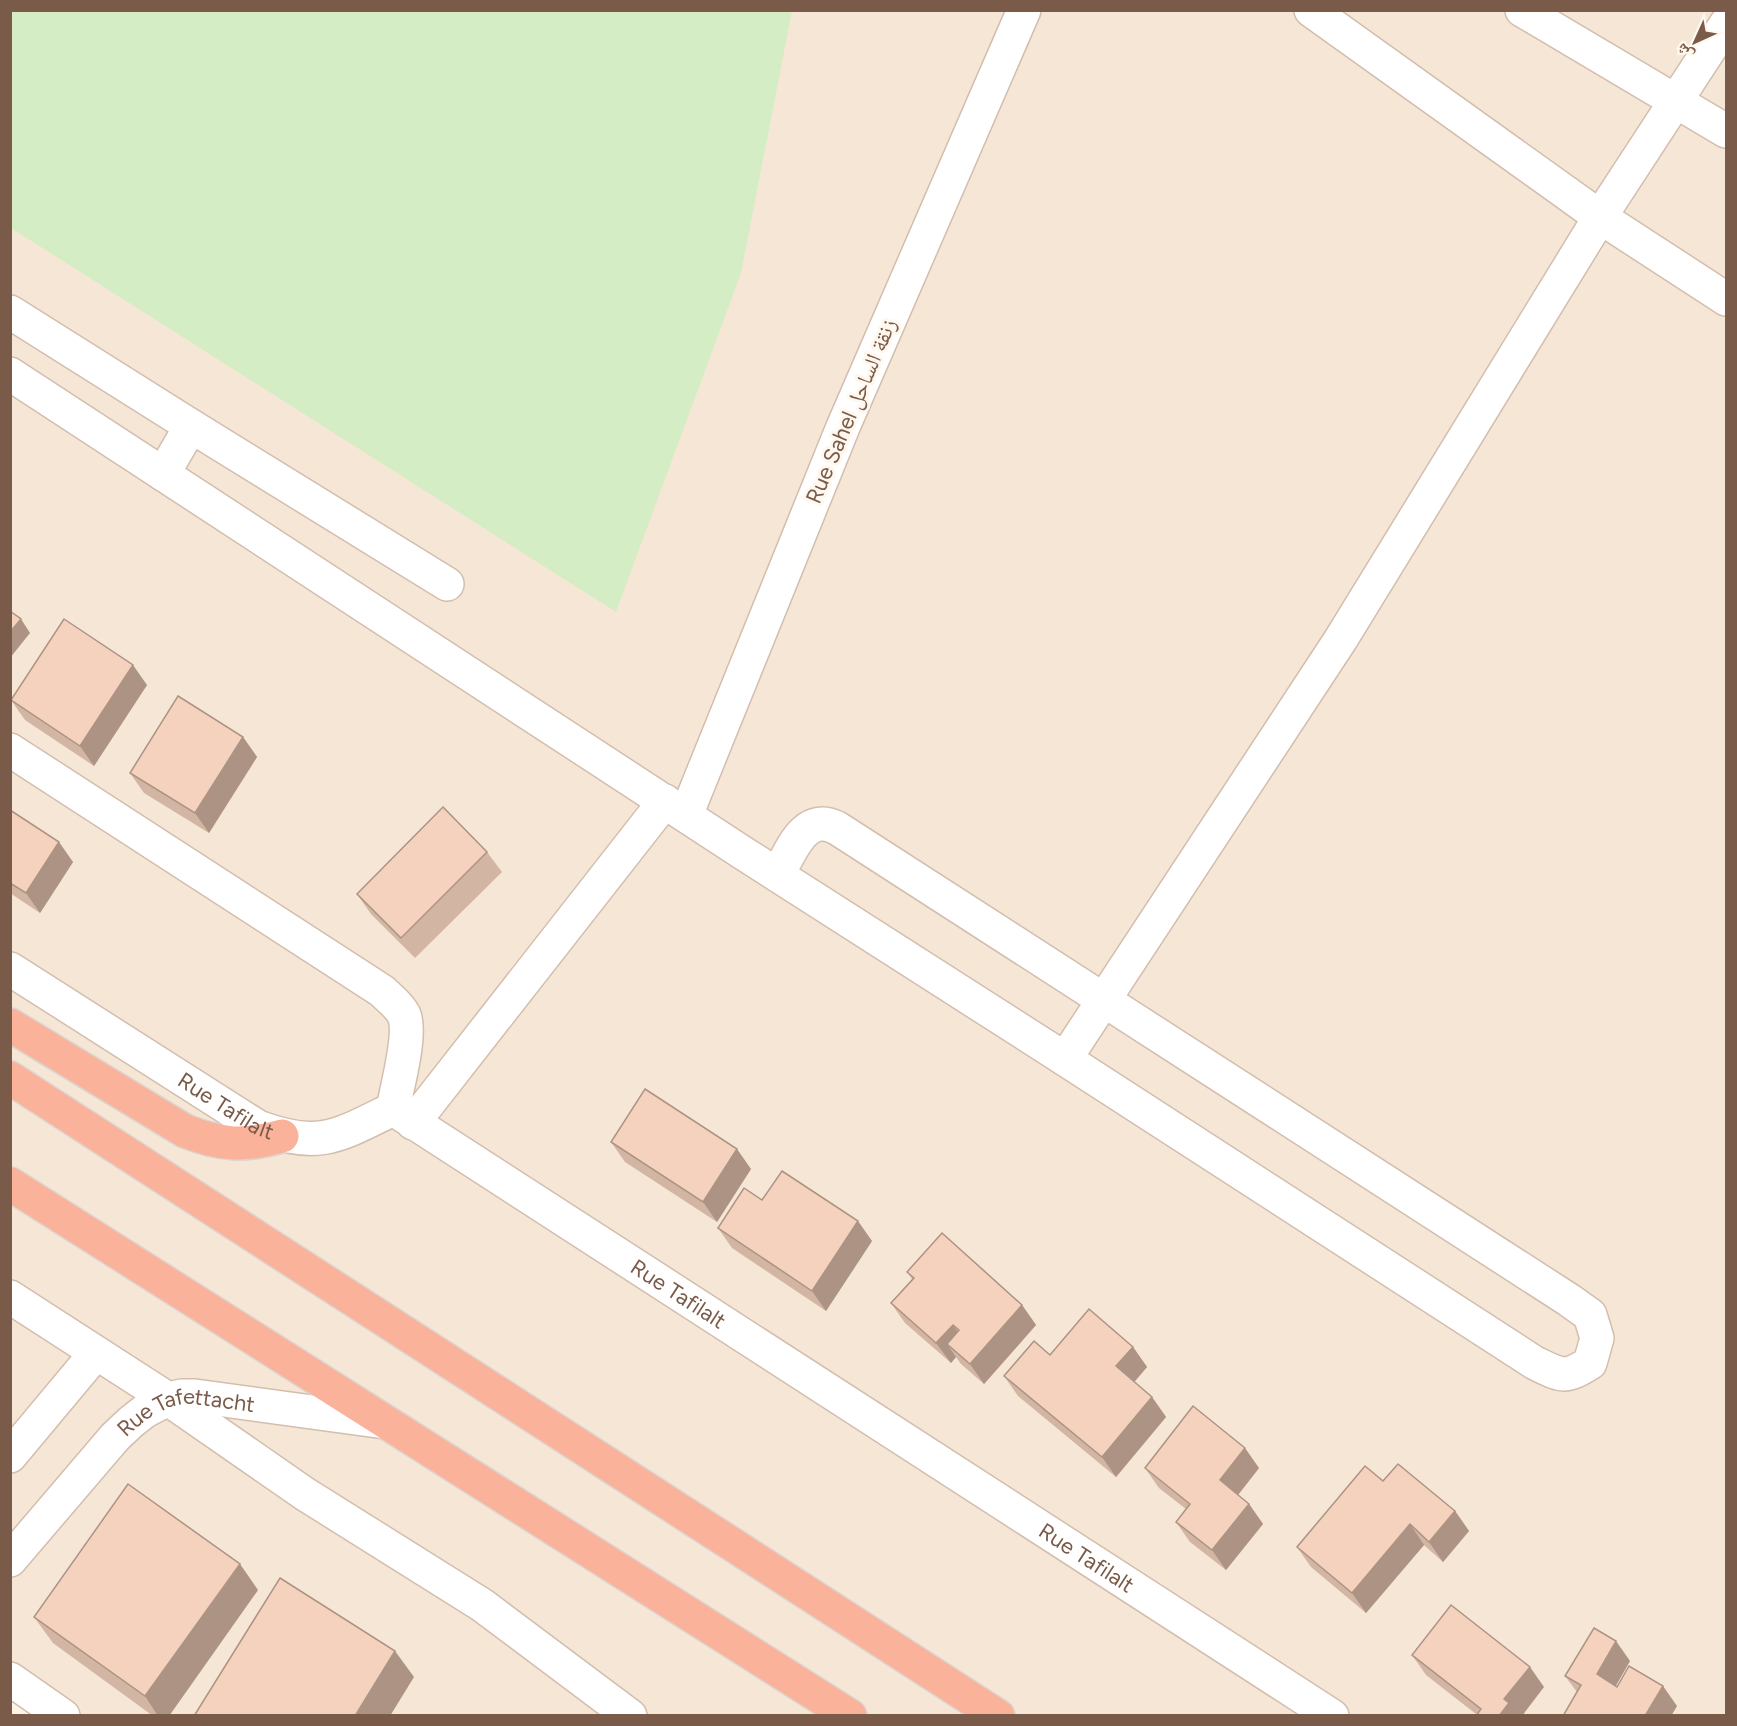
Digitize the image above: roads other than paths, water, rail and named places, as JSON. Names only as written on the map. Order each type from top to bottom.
[{"type":"highway","points":[[10,1025],[185,1131],[208,1140],[232,1144],[258,1143],[282,1136]]},
{"type":"highway","points":[[10,1078],[998,1716]]},
{"type":"highway","points":[[10,1184],[850,1716]]},
{"type":"street","name":"Rue Sahel زنقة الساحل","points":[[403,1116],[675,808],[1024,10]]},
{"type":"street","points":[[1311,10],[1600,217],[1726,299]]},
{"type":"street","points":[[1522,10],[1726,131]]},
{"type":"street","points":[[1065,1059],[1341,639],[1600,217],[1726,24]]},
{"type":"street","points":[[10,312],[447,584]]},
{"type":"street","points":[[10,374],[675,808],[1535,1363],[1558,1374],[1571,1375],[1590,1363],[1597,1338],[1590,1315],[830,824],[821,823],[806,828],[778,874]]},
{"type":"street","points":[[164,474],[191,426]]},
{"type":"street","points":[[10,750],[389,997],[404,1015],[407,1031],[403,1116]]},
{"type":"street","name":"Rue Tafilalt","points":[[10,969],[258,1127],[282,1136],[314,1140],[403,1116],[1332,1716]]},
{"type":"street","points":[[10,1297],[168,1399],[305,1494],[482,1605],[630,1716]]},
{"type":"street","points":[[10,1456],[22,1422],[96,1353]]},
{"type":"street","name":"Rue Tafettacht","points":[[10,1560],[115,1437],[145,1411],[168,1399],[195,1396],[385,1422]]},
{"type":"street","points":[[10,1679],[63,1716]]}]
